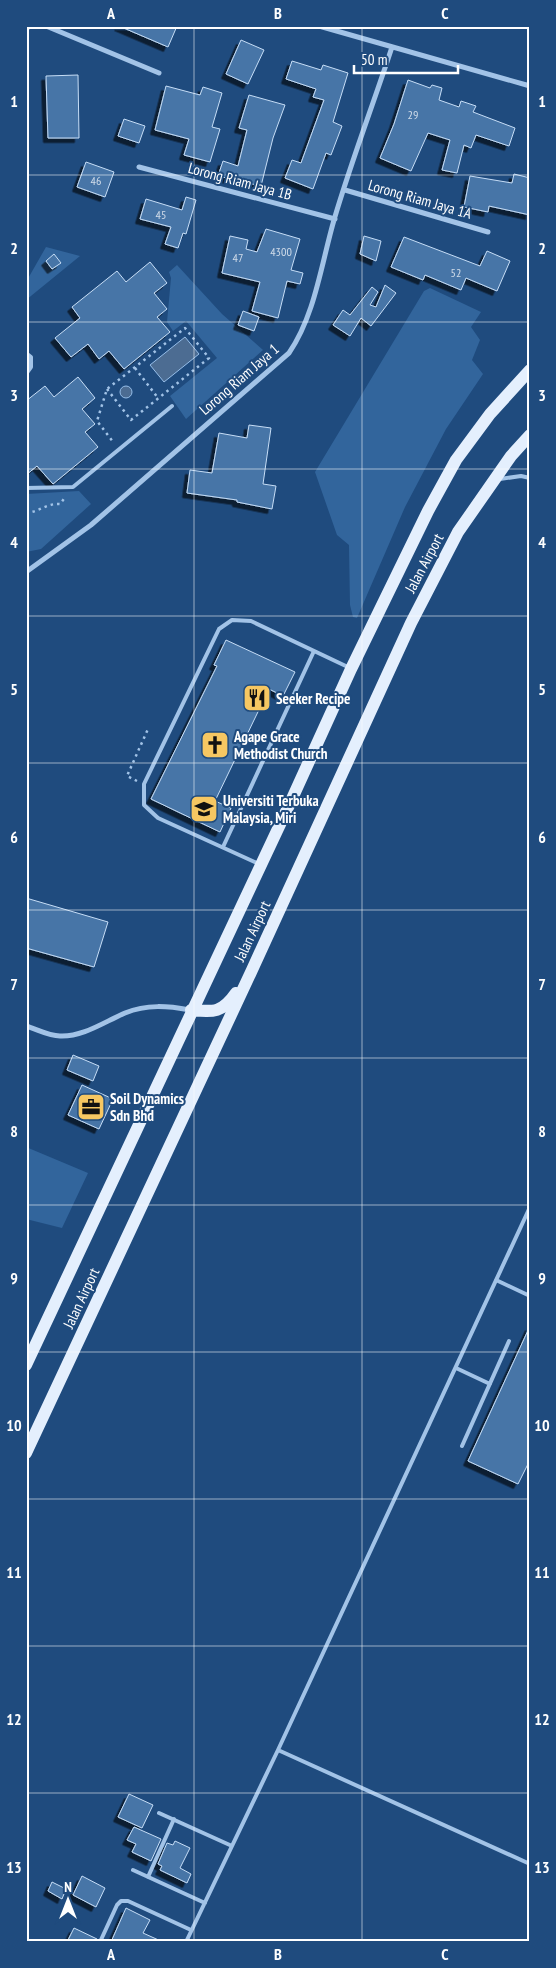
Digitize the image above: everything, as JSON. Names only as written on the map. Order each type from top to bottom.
[{"type":"main road","name":"Jalan Airport","points":[[26,1365],[351,669],[428,511],[456,460],[490,414],[530,370]]},
{"type":"main road","name":"Jalan Airport","points":[[26,1453],[252,970],[411,623],[458,532],[511,456],[530,435]]},
{"type":"main road","points":[[191,1010],[215,1012],[229,1003],[252,970]]},
{"type":"street","points":[[26,31],[28,26]]},
{"type":"street","points":[[46,26],[159,73]]},
{"type":"street","points":[[319,26],[530,86]]},
{"type":"street","name":"Lorong Riam Jaya 1","points":[[26,572],[91,525],[289,353],[298,340],[308,316],[334,219],[392,47]]},
{"type":"street","name":"Lorong Riam Jaya 1B","points":[[139,167],[334,219]]},
{"type":"street","name":"Lorong Riam Jaya 1A","points":[[344,190],[488,232]]},
{"type":"street","points":[[26,1026],[58,1036],[75,1035],[127,1012],[149,1006],[191,1010]]},
{"type":"lane","points":[[26,353],[31,357],[31,367],[26,374]]},
{"type":"lane","points":[[26,488],[73,487],[172,406]]},
{"type":"lane","points":[[494,481],[507,477],[530,478]]},
{"type":"lane","points":[[261,865],[158,818],[144,806],[144,784],[219,629],[232,620],[251,621],[351,669]]},
{"type":"lane","points":[[223,848],[314,651]]},
{"type":"lane","points":[[186,1942],[278,1750],[530,1208]]},
{"type":"lane","points":[[496,1280],[530,1296]]},
{"type":"lane","points":[[462,1446],[508,1341]]},
{"type":"lane","points":[[456,1368],[490,1384]]},
{"type":"lane","points":[[278,1750],[530,1864]]},
{"type":"lane","points":[[160,1812],[232,1846]]},
{"type":"lane","points":[[148,1877],[174,1819]]},
{"type":"lane","points":[[133,1870],[205,1903]]},
{"type":"lane","points":[[100,1942],[117,1905],[122,1901],[128,1901],[191,1930]]},
{"type":"path","points":[[107,390],[131,420],[210,358],[185,328],[107,390],[97,421],[119,449]]},
{"type":"path","points":[[135,368],[158,398]]},
{"type":"path","points":[[26,513],[51,503],[60,504],[73,487]]},
{"type":"path","points":[[144,784],[126,776],[148,729]]},
{"type":"shaded area","points":[[46,247],[80,256],[26,300],[26,282]]},
{"type":"shaded area","points":[[177,265],[222,314],[263,350],[186,419],[170,396],[217,358],[186,321],[173,331],[167,322],[171,278],[169,272]]},
{"type":"shaded area","points":[[430,288],[481,312],[471,327],[480,340],[472,360],[483,374],[446,429],[405,507],[357,618],[353,617],[350,605],[349,545],[337,535],[315,472],[424,291]]},
{"type":"shaded area","points":[[185,337],[199,354],[164,382],[150,365]]},
{"type":"shaded area","points":[[124,386],[128,386],[132,392],[128,398],[124,398],[120,394],[120,390]]},
{"type":"shaded area","points":[[79,491],[91,504],[41,549],[26,552],[26,494]]},
{"type":"shaded area","points":[[26,1147],[88,1173],[62,1228],[26,1219]]},
{"type":"building","points":[[119,26],[177,26],[168,47]]},
{"type":"building","points":[[241,40],[264,50],[248,84],[226,74]]},
{"type":"building","points":[[292,61],[321,70],[323,65],[348,73],[333,122],[342,126],[331,155],[326,153],[313,189],[285,178],[292,160],[301,163],[324,100],[313,97],[316,89],[286,79]]},
{"type":"building","points":[[78,75],[79,138],[48,138],[46,76]]},
{"type":"building","points":[[408,80],[430,88],[432,85],[442,88],[439,100],[459,107],[461,101],[476,106],[473,112],[515,128],[509,146],[476,135],[471,148],[464,145],[457,173],[442,170],[450,140],[428,133],[411,171],[380,158],[394,124]]},
{"type":"building","points":[[166,86],[200,95],[203,87],[222,93],[212,127],[220,129],[210,162],[184,155],[189,139],[155,130]]},
{"type":"building","points":[[249,95],[285,105],[273,138],[261,186],[218,176],[223,161],[238,166],[247,130],[239,128]]},
{"type":"building","points":[[124,119],[145,126],[139,143],[118,136]]},
{"type":"building","points":[[86,162],[114,172],[105,197],[77,187]]},
{"type":"building","points":[[514,174],[530,178],[530,215],[489,206],[488,212],[464,207],[470,176],[512,183]]},
{"type":"building","points":[[186,197],[196,200],[186,234],[183,233],[178,248],[165,244],[171,227],[140,219],[146,199],[182,210]]},
{"type":"building","points":[[266,229],[300,239],[291,270],[303,273],[300,284],[287,281],[278,318],[252,311],[260,282],[222,273],[230,236],[248,240],[246,249],[257,252]]},
{"type":"building","points":[[364,236],[381,241],[376,261],[360,254]]},
{"type":"building","points":[[404,237],[480,266],[487,251],[510,261],[497,291],[466,278],[461,290],[425,275],[423,280],[391,267]]},
{"type":"building","points":[[54,254],[61,263],[52,269],[46,261]]},
{"type":"building","points":[[150,262],[167,283],[154,293],[167,309],[157,317],[170,332],[124,369],[109,351],[99,359],[88,344],[71,357],[55,338],[80,318],[72,307],[117,271],[126,282]]},
{"type":"building","points":[[385,285],[396,293],[371,326],[361,318],[350,336],[333,325],[343,310],[350,315],[372,287],[378,292],[370,305],[376,307]]},
{"type":"building","points":[[243,311],[259,317],[254,331],[238,325]]},
{"type":"building","points":[[78,377],[95,398],[82,409],[95,424],[85,432],[98,447],[53,484],[37,466],[26,475],[26,401],[45,386],[54,397]]},
{"type":"building","points":[[249,425],[271,428],[263,484],[276,486],[272,509],[237,502],[237,500],[187,493],[190,470],[212,473],[219,433],[247,438]]},
{"type":"building","points":[[226,640],[295,672],[283,696],[269,689],[215,801],[231,808],[220,832],[151,799],[217,666],[214,665]]},
{"type":"building","points":[[26,898],[108,922],[94,967],[26,948]]},
{"type":"building","points":[[73,1055],[99,1066],[93,1081],[67,1070]]},
{"type":"building","name":"Soil Dynamics Sdn Bhd","points":[[82,1085],[113,1099],[99,1129],[68,1115]]},
{"type":"building","points":[[530,1326],[530,1460],[518,1484],[468,1461]]},
{"type":"building","points":[[129,1794],[153,1805],[142,1828],[118,1817]]},
{"type":"building","points":[[134,1827],[161,1839],[151,1861],[132,1852],[136,1844],[127,1840]]},
{"type":"building","points":[[175,1841],[190,1848],[180,1868],[191,1874],[187,1883],[160,1870],[162,1866],[158,1864],[167,1843],[173,1845]]},
{"type":"building","points":[[82,1876],[105,1888],[96,1907],[73,1895]]},
{"type":"building","points":[[52,1882],[66,1889],[62,1899],[48,1891]]},
{"type":"building","points":[[126,1908],[150,1920],[143,1933],[163,1942],[111,1942]]},
{"type":"building","points":[[74,1928],[97,1939],[96,1942],[67,1942]]},
{"type":"place","name":"Seeker Recipe","points":[[257,698]]},
{"type":"place","name":"Agape Grace Methodist Church","points":[[215,745]]},
{"type":"place","name":"Universiti Terbuka Malaysia, Miri","points":[[204,809]]},
{"type":"place","name":"Soil Dynamics Sdn Bhd","points":[[91,1107]]}]
